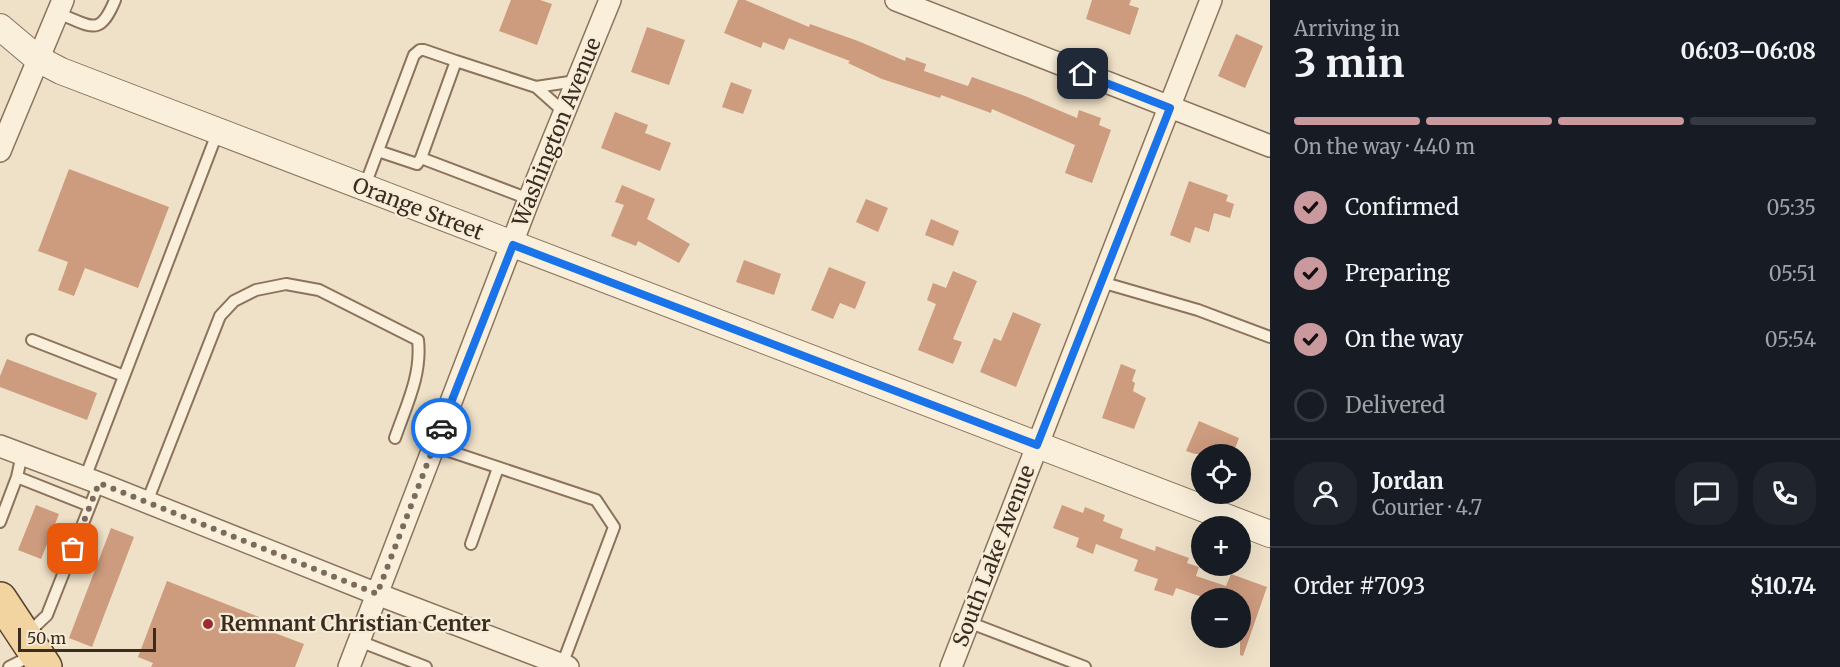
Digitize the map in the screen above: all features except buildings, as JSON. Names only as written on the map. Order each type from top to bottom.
[{"type":"main road","points":[[0,599],[29,656]]},
{"type":"street","name":"Washington Avenue","points":[[349,667],[529,199],[610,0]]},
{"type":"street","points":[[896,0],[1270,146]]},
{"type":"street","name":"South Lake Avenue","points":[[951,667],[1211,0]]},
{"type":"street","points":[[0,151],[60,7]]},
{"type":"street","name":"Orange Street","points":[[0,27],[38,59],[61,71],[1270,534]]},
{"type":"street","points":[[0,446],[565,666]]},
{"type":"lane","points":[[60,7],[95,26],[102,25],[108,18],[115,0]]},
{"type":"lane","points":[[364,188],[414,55],[420,50],[536,87],[564,112]]},
{"type":"lane","points":[[378,151],[417,164],[456,61]]},
{"type":"lane","points":[[536,87],[576,81]]},
{"type":"lane","points":[[29,656],[90,506],[92,480],[124,376],[218,131]]},
{"type":"lane","points":[[421,158],[529,199]]},
{"type":"lane","points":[[1101,282],[1198,310],[1270,336]]},
{"type":"lane","points":[[147,502],[219,316],[234,302],[256,290],[286,284],[319,290],[418,340],[420,355],[417,375],[395,438]]},
{"type":"lane","points":[[32,340],[124,376]]},
{"type":"lane","points":[[434,446],[596,500],[614,527],[565,666]]},
{"type":"lane","points":[[0,522],[17,477],[22,454]]},
{"type":"lane","points":[[471,544],[498,468]]},
{"type":"lane","points":[[17,477],[90,506]]},
{"type":"lane","points":[[968,622],[1085,667]]},
{"type":"lane","points":[[359,641],[426,667]]},
{"type":"way so far","points":[[73,549],[99,483],[377,594],[441,428]]},
{"type":"place","name":"Remnant Christian Center","points":[[208,624]]},
{"type":"route","points":[[441,428],[513,245],[1037,445],[1170,108],[1083,74]]}]
